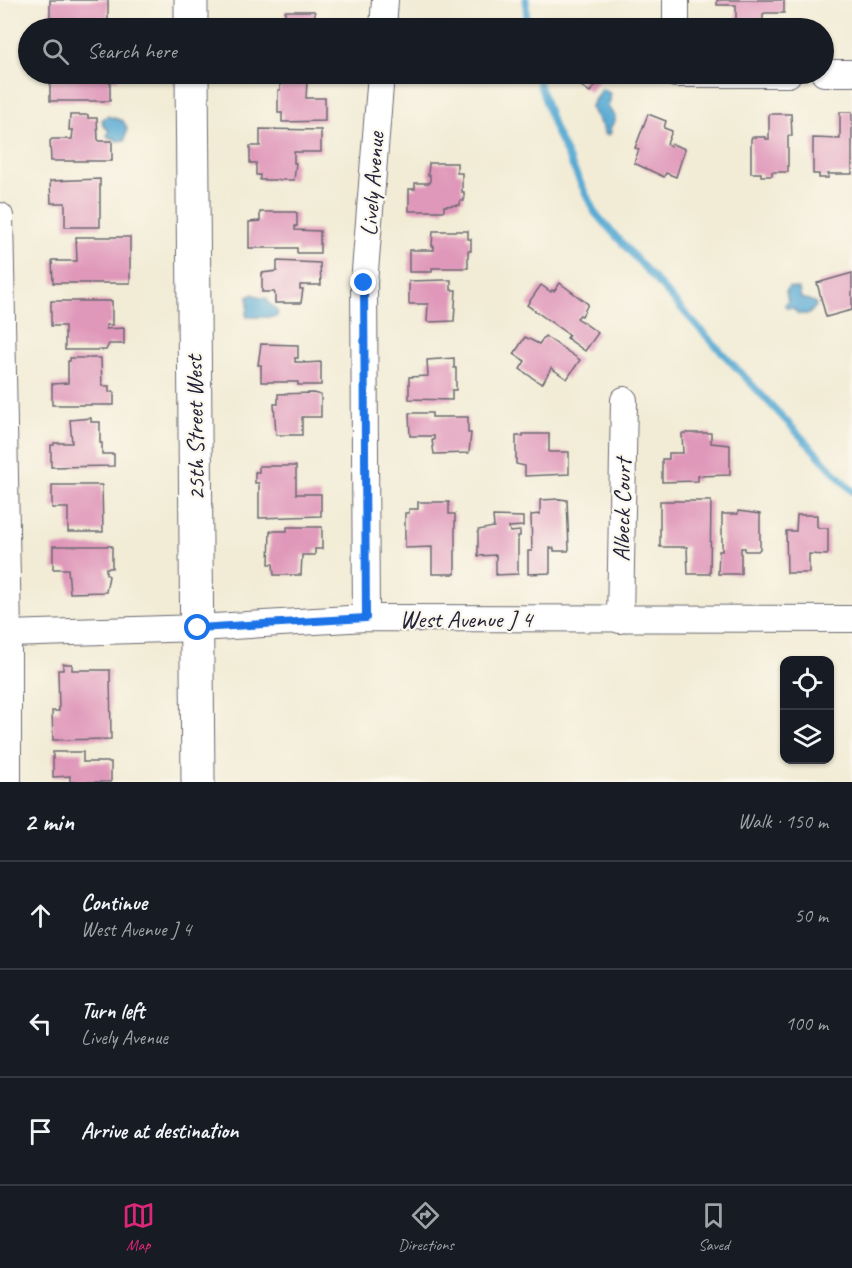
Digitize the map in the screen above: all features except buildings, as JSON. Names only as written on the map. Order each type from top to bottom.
[{"type":"street","points":[[191,0],[191,18]]},
{"type":"street","points":[[384,0],[384,18]]},
{"type":"street","points":[[676,0],[676,18]]},
{"type":"street","points":[[834,74],[852,73]]},
{"type":"street","name":"25th Street West","points":[[192,84],[198,782]]},
{"type":"street","name":"Lively Avenue","points":[[366,618],[364,283],[380,84]]},
{"type":"street","points":[[0,216],[2,456],[8,634],[8,782]]},
{"type":"street","name":"Albeck Court","points":[[620,620],[624,400]]},
{"type":"street","name":"West Avenue J 4","points":[[8,634],[198,628],[366,618],[852,619]]},
{"type":"water","points":[[601,89],[610,94],[608,106],[615,116],[609,135],[604,134],[603,127],[591,106]]},
{"type":"water","points":[[107,116],[123,121],[127,128],[125,140],[116,141],[114,137],[112,139],[107,136],[109,131],[103,125],[102,120]]},
{"type":"water","points":[[789,287],[799,289],[801,298],[815,302],[816,306],[809,314],[798,314],[793,308],[786,308],[785,304],[788,302],[786,291]]},
{"type":"water","points":[[253,294],[267,298],[269,304],[278,313],[276,317],[247,317],[248,297]]},
{"type":"waterway","points":[[526,0],[527,18]]},
{"type":"waterway","points":[[539,84],[555,130],[595,213],[697,326],[852,491]]},
{"type":"route","points":[[198,628],[366,618],[364,283]]}]
